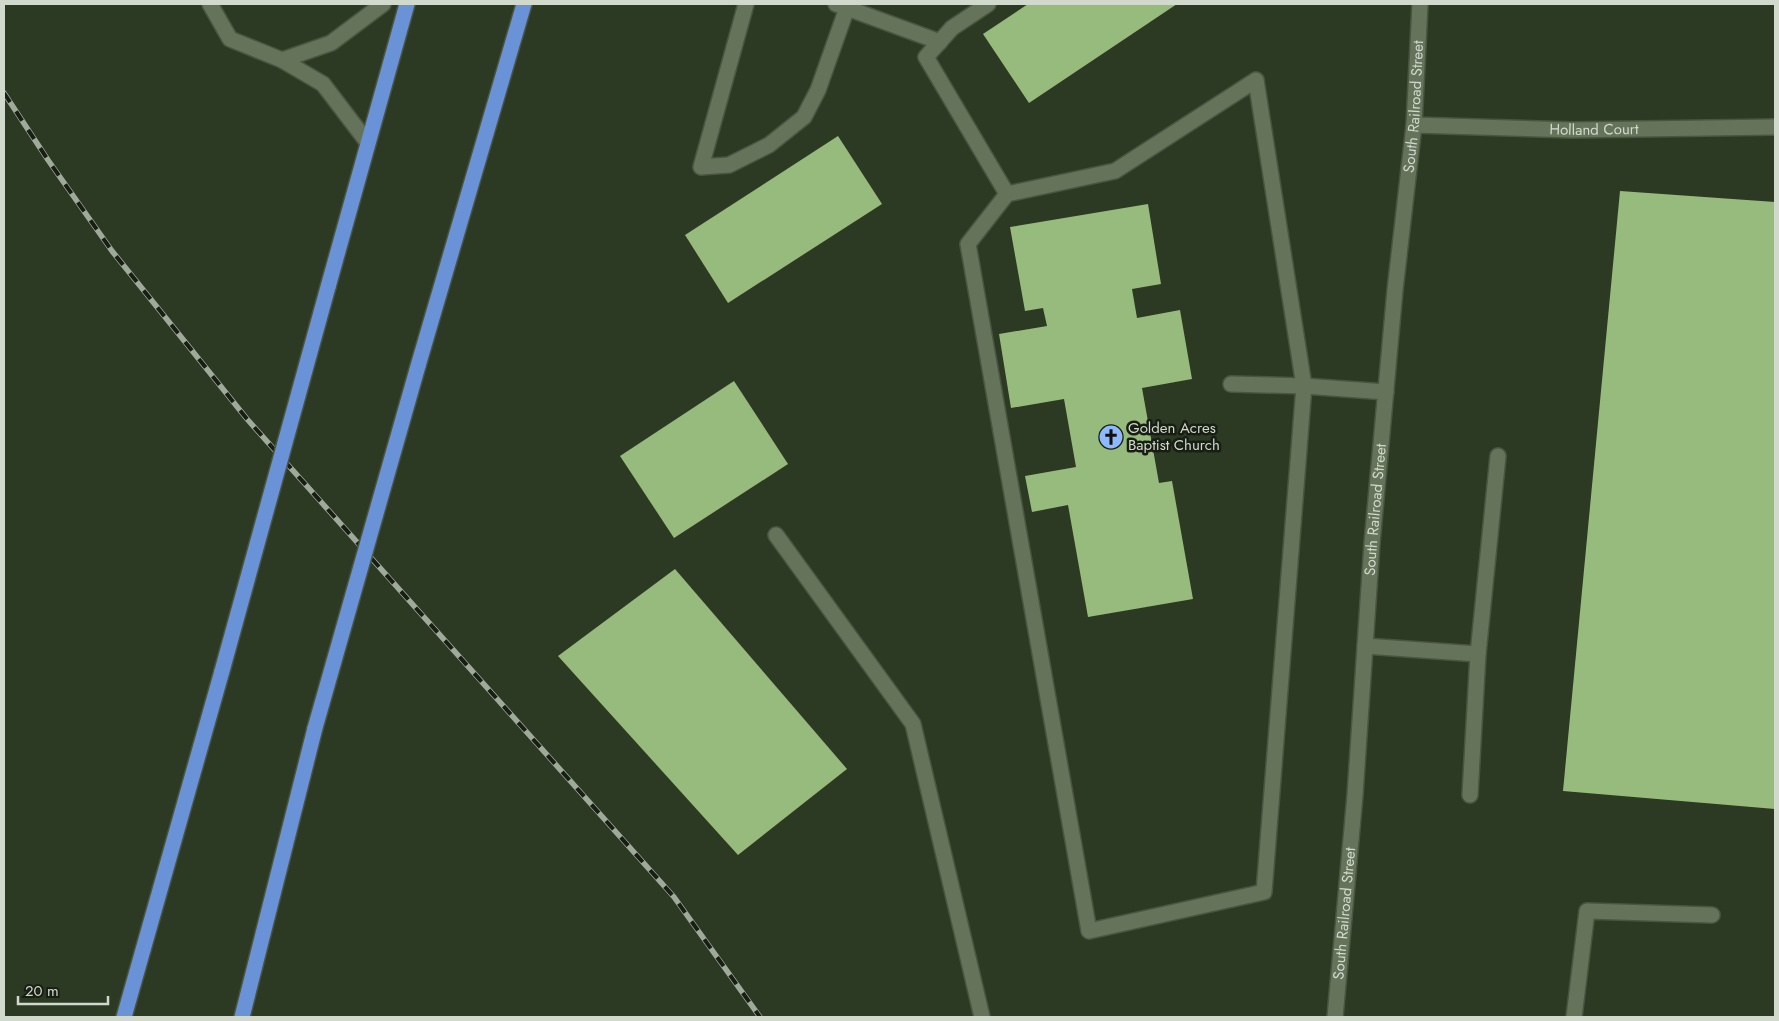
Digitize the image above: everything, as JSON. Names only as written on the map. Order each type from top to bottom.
[{"type":"highway","points":[[124,1017],[407,4]]},
{"type":"highway","points":[[242,1017],[314,728],[524,4]]},
{"type":"street","points":[[210,4],[230,39],[282,60],[323,84],[368,143]]},
{"type":"street","points":[[282,60],[331,43],[383,4]]},
{"type":"street","points":[[746,4],[701,167],[729,165],[769,145],[804,117],[818,90],[841,6],[940,42]]},
{"type":"street","points":[[964,4],[964,20]]},
{"type":"street","points":[[988,4],[952,28],[926,58],[1007,194]]},
{"type":"street","name":"South Railroad Street","points":[[1335,1017],[1354,805],[1372,543],[1395,290],[1414,125],[1420,4]]},
{"type":"street","points":[[1256,80],[1304,386],[1264,892],[1090,931],[968,244],[1007,194],[1115,171],[1256,80]]},
{"type":"street","name":"Holland Court","points":[[1414,125],[1572,130],[1775,128]]},
{"type":"street","points":[[1232,384],[1304,386],[1386,392]]},
{"type":"street","points":[[1470,795],[1478,654],[1498,456]]},
{"type":"street","points":[[776,535],[913,724],[982,1017]]},
{"type":"street","points":[[1365,646],[1478,654]]},
{"type":"street","points":[[1574,1017],[1587,911],[1712,916]]},
{"type":"building","points":[[1028,4],[1177,4],[1029,103],[983,34]]},
{"type":"building","points":[[838,136],[882,204],[728,303],[685,235]]},
{"type":"building","points":[[1620,191],[1775,202],[1775,809],[1563,791]]},
{"type":"building","name":"Golden Acres Baptist Church","points":[[1148,204],[1161,284],[1132,289],[1137,318],[1180,310],[1192,379],[1142,388],[1159,483],[1172,481],[1193,599],[1088,617],[1068,505],[1032,512],[1025,476],[1076,467],[1064,399],[1011,408],[999,334],[1047,326],[1043,308],[1025,311],[1010,227]]},
{"type":"building","points":[[734,381],[788,464],[674,538],[620,456]]},
{"type":"building","points":[[675,569],[847,769],[738,855],[558,656]]},
{"type":"railway","points":[[4,93],[112,251],[247,419],[674,897],[760,1017]]},
{"type":"place","name":"Golden Acres Baptist Church","points":[[1111,437]]}]
